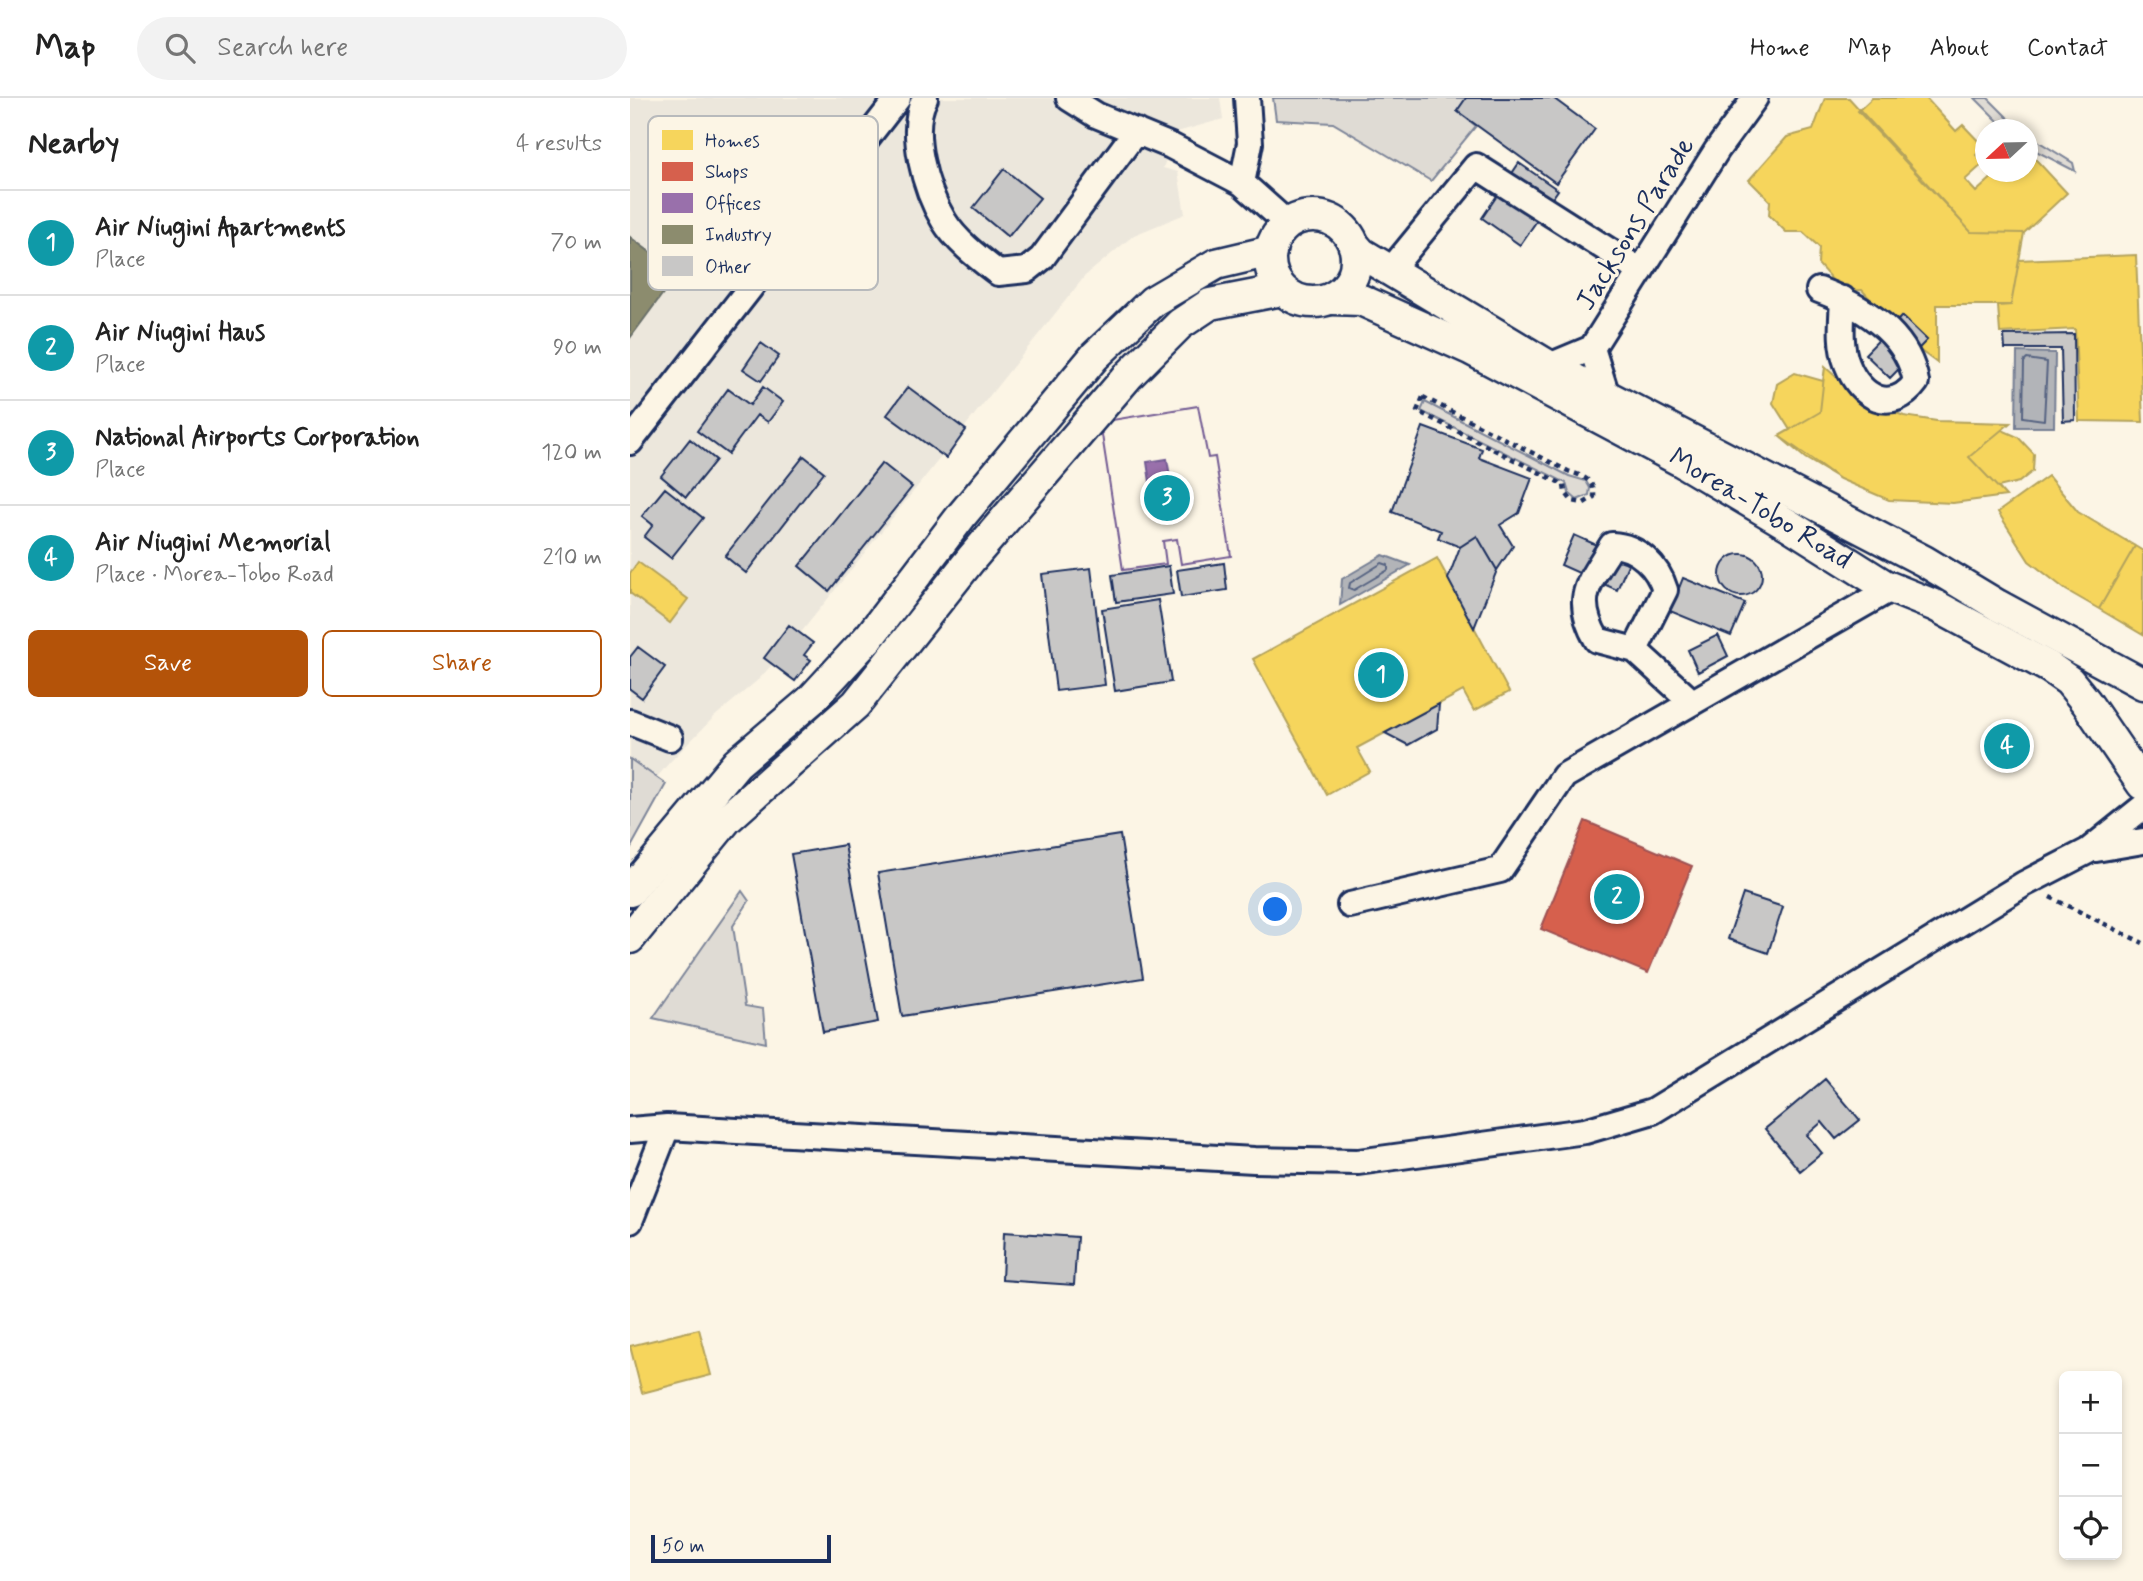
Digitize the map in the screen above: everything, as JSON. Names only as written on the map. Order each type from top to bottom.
[{"type":"main road","points":[[1318,216],[1334,221],[1346,231],[1354,246],[1356,261],[1353,276],[1345,289],[1332,299],[1315,303],[1297,300],[1282,290],[1272,272],[1270,251],[1277,236],[1288,224],[1302,217],[1318,216]]},
{"type":"main road","name":"Morea-Tobo Road","points":[[1354,246],[1390,271],[1549,366],[1924,561],[1997,605],[2143,684]]},
{"type":"main road","points":[[630,891],[737,763],[810,701],[870,636],[962,514],[1095,356],[1153,302],[1216,264],[1270,251]]},
{"type":"main road","points":[[630,938],[727,819],[856,704],[971,559],[1128,376],[1180,324],[1210,304],[1282,290]]},
{"type":"main road","name":"Morea-Tobo Road","points":[[1332,299],[1361,300],[1481,355],[1681,461],[1892,588],[1936,606],[2049,667],[2069,681],[2143,789]]},
{"type":"street","points":[[878,124],[898,98]]},
{"type":"street","points":[[925,98],[916,120],[921,164],[944,222],[998,273],[1027,270],[1042,258],[1136,131]]},
{"type":"street","points":[[1069,98],[1096,114],[1242,183],[1288,224]]},
{"type":"street","points":[[1242,183],[1250,143],[1247,98]]},
{"type":"street","name":"Jacksons Parade","points":[[1549,366],[1592,348],[1717,150],[1755,98]]},
{"type":"street","points":[[1390,271],[1476,166],[1641,271]]},
{"type":"street","points":[[630,442],[748,290]]},
{"type":"street","points":[[1819,290],[1843,299]]},
{"type":"street","name":"Jacksons Parade","points":[[1592,348],[1607,396]]},
{"type":"street","points":[[1350,905],[1500,870],[1564,776],[1892,588]]},
{"type":"street","points":[[1635,650],[1692,702]]},
{"type":"street","points":[[630,722],[670,738]]},
{"type":"street","points":[[2088,851],[2143,789]]},
{"type":"street","points":[[630,1130],[667,1127],[1254,1160],[1358,1163],[1585,1131],[1653,1111],[2024,884],[2088,851],[2143,841]]},
{"type":"street","points":[[630,1117],[667,1127]]},
{"type":"street","points":[[630,1221],[667,1127]]},
{"type":"path","points":[[1423,397],[1568,471],[1583,476],[1594,492],[1594,497],[1584,503],[1572,501],[1565,492],[1564,485],[1417,411],[1423,397]]},
{"type":"path","points":[[2024,884],[2143,943]]},
{"type":"shaded area","points":[[630,98],[1220,98],[1223,119],[1177,132],[1163,168],[1178,172],[1185,214],[1134,235],[1085,276],[799,635],[759,679],[714,717],[669,763],[630,809]]},
{"type":"shaded area","points":[[1273,98],[1468,98],[1457,111],[1476,126],[1431,181],[1333,123],[1276,120]]},
{"type":"shaded area","points":[[1975,98],[1988,98],[2009,119],[1996,119]]},
{"type":"shaded area","points":[[2038,141],[2073,163],[2075,171],[2038,152]]},
{"type":"shaded area","points":[[1425,402],[1569,476],[1586,481],[1590,488],[1589,495],[1577,500],[1569,493],[1566,483],[1421,411]]},
{"type":"shaded area","points":[[630,759],[666,784],[630,849]]},
{"type":"shaded area","points":[[742,891],[749,901],[733,926],[745,1006],[763,1009],[766,1043],[653,1018]]},
{"type":"water","points":[[2017,352],[2055,353],[2054,427],[2016,427]]},
{"type":"water","points":[[1383,555],[1410,565],[1340,605],[1342,579]]},
{"type":"building: Homes","points":[[1825,98],[1849,98],[1971,232],[2024,233],[2011,305],[1937,305],[1937,363],[1918,349],[1927,340],[1902,316],[1894,325],[1862,290],[1842,291],[1818,264],[1819,247],[1803,232],[1786,232],[1769,215],[1770,201],[1749,180],[1787,137],[1813,130]]},
{"type":"building: Homes","points":[[1872,98],[1926,98],[1956,131],[1963,125],[1975,138],[1975,171],[1965,180],[1976,192],[1987,182],[2038,182],[2038,162],[2067,193],[2024,233],[1971,232],[1858,111]]},
{"type":"building: Homes","points":[[2136,255],[2143,422],[2079,421],[2075,329],[2000,333],[1998,306],[2011,305],[2019,260]]},
{"type":"building: Homes","points":[[1825,367],[1862,400],[1904,416],[1937,421],[2010,423],[1969,457],[2006,496],[1953,503],[1889,500],[1840,479],[1805,458],[1779,436],[1820,412]]},
{"type":"building: Homes","points":[[1825,367],[1862,400],[1904,416],[1937,421],[2010,423],[2002,430],[2018,437],[2034,454],[2033,471],[2019,482],[1998,487],[2006,496],[1953,503],[1889,500],[1840,479],[1779,436],[1790,430],[1773,403],[1777,384],[1795,373],[1823,381]]},
{"type":"building: Homes","points":[[2048,476],[2078,512],[2135,546],[2099,609],[2066,590],[2029,561],[1998,512]]},
{"type":"building: Homes","points":[[2135,546],[2143,551],[2143,635],[2099,609]]},
{"type":"building: Homes","points":[[1437,558],[1509,692],[1474,711],[1463,691],[1357,748],[1370,771],[1327,795],[1253,659]]},
{"type":"building: Homes","points":[[638,562],[688,599],[670,623],[630,593],[630,573]]},
{"type":"building: Homes","points":[[699,1329],[711,1375],[642,1393],[630,1346]]},
{"type":"building: Shops","points":[[1585,821],[1692,866],[1648,973],[1541,929]]},
{"type":"building: Offices","points":[[1198,406],[1208,458],[1215,457],[1231,556],[1181,564],[1177,539],[1163,541],[1166,564],[1123,570],[1100,422]],"holes":[[[1167,459],[1176,511],[1155,515],[1147,462]]]},
{"type":"building: Offices","points":[[1198,406],[1208,458],[1215,457],[1231,556],[1181,564],[1177,539],[1163,541],[1166,564],[1123,570],[1100,422]]},
{"type":"building: Industry","points":[[630,237],[648,250],[648,290],[665,290],[630,338]]},
{"type":"building: Other","points":[[1466,98],[1553,98],[1595,129],[1556,183],[1457,111]]},
{"type":"building: Other","points":[[1519,163],[1558,190],[1520,245],[1482,218]]},
{"type":"building: Other","points":[[1004,169],[1040,198],[1008,237],[973,208]]},
{"type":"building: Other","points":[[1902,316],[1927,340],[1890,378],[1865,354]]},
{"type":"building: Other","points":[[2074,334],[2075,420],[2063,421],[2061,349],[2005,349],[2004,335]]},
{"type":"building: Other","points":[[761,343],[779,356],[761,381],[743,369]]},
{"type":"building: Other","points":[[763,387],[783,402],[768,422],[757,415],[728,454],[697,431],[728,389],[750,405]]},
{"type":"building: Other","points":[[908,387],[966,430],[946,458],[887,415]]},
{"type":"building: Other","points":[[1423,427],[1482,449],[1479,458],[1532,478],[1519,513],[1500,525],[1513,546],[1497,570],[1477,536],[1460,547],[1438,538],[1441,531],[1392,512]]},
{"type":"building: Other","points":[[690,439],[716,460],[686,497],[661,476]]},
{"type":"building: Other","points":[[804,456],[824,472],[746,573],[725,556]]},
{"type":"building: Other","points":[[882,463],[912,487],[829,591],[799,566]]},
{"type":"building: Other","points":[[665,488],[703,518],[671,558],[644,537],[653,525],[642,516]]},
{"type":"building: Other","points":[[1574,535],[1630,560],[1617,590],[1561,565]]},
{"type":"building: Other","points":[[1477,536],[1497,570],[1474,628],[1448,579],[1460,547]]},
{"type":"building: Other","points":[[1741,554],[1756,560],[1762,575],[1756,590],[1741,596],[1726,590],[1720,575],[1726,560]]},
{"type":"building: Other","points":[[1224,563],[1227,590],[1181,597],[1177,570]]},
{"type":"building: Other","points":[[1169,566],[1173,594],[1116,602],[1112,575]]},
{"type":"building: Other","points":[[1091,568],[1105,685],[1056,691],[1042,574]]},
{"type":"building: Other","points":[[1683,578],[1745,603],[1731,636],[1670,611]]},
{"type":"building: Other","points":[[1158,600],[1171,682],[1115,691],[1102,609]]},
{"type":"building: Other","points":[[789,625],[813,643],[804,655],[811,660],[795,681],[764,658]]},
{"type":"building: Other","points":[[1718,635],[1728,656],[1698,672],[1688,650]]},
{"type":"building: Other","points":[[638,647],[665,667],[642,698],[630,689],[630,657]]},
{"type":"building: Other","points":[[1439,704],[1437,729],[1408,745],[1385,733]]},
{"type":"building: Other","points":[[1120,835],[1143,978],[902,1016],[878,873]]},
{"type":"building: Other","points":[[845,845],[878,1022],[823,1032],[791,854]]},
{"type":"building: Other","points":[[1743,894],[1783,907],[1768,953],[1728,939]]},
{"type":"building: Other","points":[[1825,1079],[1860,1120],[1836,1139],[1822,1122],[1807,1135],[1822,1153],[1800,1171],[1765,1129]]},
{"type":"building: Other","points":[[1004,1232],[1077,1237],[1074,1285],[1002,1280]]},
{"type":"place","name":"National Airports Corporation","points":[[1167,498]]},
{"type":"place","name":"Air Niugini Apartments","points":[[1381,675]]},
{"type":"place","name":"Air Niugini Memorial","points":[[2007,746]]},
{"type":"place","name":"Air Niugini Haus","points":[[1617,897]]}]
